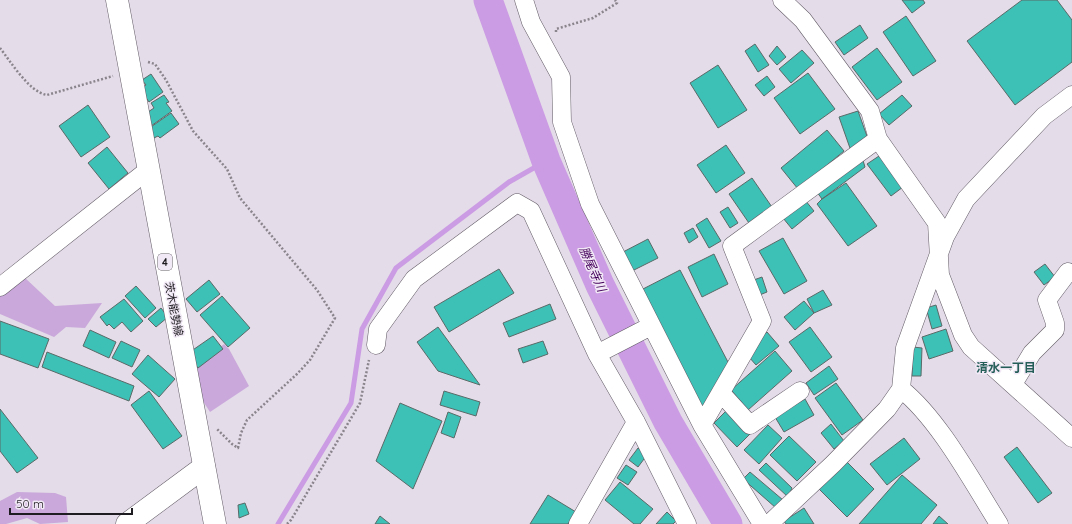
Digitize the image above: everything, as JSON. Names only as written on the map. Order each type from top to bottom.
[{"type":"main road","name":"茨木能勢線","points":[[117,0],[215,524]]},
{"type":"main road","points":[[127,524],[204,467]]},
{"type":"street","points":[[524,0],[530,22],[561,77],[562,122],[590,204],[702,425],[762,524]]},
{"type":"street","points":[[782,0],[803,20],[870,111],[878,139],[937,223],[940,275],[963,335],[971,347],[1072,438]]},
{"type":"street","points":[[777,520],[887,408],[901,389],[905,348],[945,237],[966,199],[1044,116],[1072,95]]},
{"type":"street","points":[[702,425],[762,321],[732,246],[878,139]]},
{"type":"street","points":[[0,287],[148,170]]},
{"type":"street","points":[[376,345],[378,329],[414,279],[517,203],[531,211],[597,354],[636,422],[687,524]]},
{"type":"street","points":[[1013,384],[1032,353],[1055,330],[1055,323],[1047,300],[1068,272]]},
{"type":"street","points":[[597,354],[651,326]]},
{"type":"street","points":[[901,389],[915,401],[949,446],[1000,524]]},
{"type":"street","points":[[720,393],[750,425],[800,391]]},
{"type":"street","points":[[578,524],[636,422]]},
{"type":"path","points":[[550,58],[556,29],[593,18],[617,3],[615,0]]},
{"type":"path","points":[[0,48],[33,89],[47,95],[143,60],[155,64],[166,80],[193,131],[227,169],[240,198],[317,290],[335,318],[310,360],[298,374],[247,420],[241,434],[238,448],[232,444],[212,423]]},
{"type":"path","points":[[287,524],[291,520],[360,403],[369,362],[376,345]]},
{"type":"shaded area","points":[[24,277],[55,306],[102,303],[85,328],[66,327],[54,337],[0,314],[0,296]]},
{"type":"shaded area","points":[[224,344],[229,349],[249,386],[210,412],[199,395],[195,369]]},
{"type":"shaded area","points":[[17,492],[55,493],[66,497],[68,522],[40,524],[27,518],[6,524],[0,524],[0,501]]},
{"type":"building","points":[[902,0],[923,0],[925,3],[912,13]]},
{"type":"building","points":[[1022,0],[1057,0],[1072,20],[1072,62],[1015,105],[967,41]]},
{"type":"building","points":[[906,16],[936,61],[913,76],[883,32]]},
{"type":"building","points":[[860,25],[868,38],[844,55],[835,42]]},
{"type":"building","points":[[755,44],[769,65],[758,72],[745,51]]},
{"type":"building","points":[[777,46],[786,57],[777,65],[769,56]]},
{"type":"building","points":[[877,48],[902,82],[877,100],[852,67]]},
{"type":"building","points":[[802,50],[814,63],[791,83],[779,69]]},
{"type":"building","points":[[718,65],[747,110],[718,128],[690,83]]},
{"type":"building","points":[[808,73],[835,109],[800,134],[774,98]]},
{"type":"building","points":[[151,74],[163,92],[149,102],[140,89],[146,85],[142,80]]},
{"type":"building","points":[[767,76],[775,87],[764,96],[755,85]]},
{"type":"building","points":[[164,95],[169,102],[166,103],[172,111],[151,126],[145,114],[154,108],[151,103]]},
{"type":"building","points":[[902,95],[912,106],[889,125],[879,114]]},
{"type":"building","points":[[88,105],[110,137],[81,157],[59,126]]},
{"type":"building","points":[[858,111],[868,139],[851,151],[839,117]]},
{"type":"building","points":[[171,113],[179,124],[160,138],[158,136],[154,138],[148,129]]},
{"type":"building","points":[[827,130],[844,151],[798,189],[781,168]]},
{"type":"building","points":[[726,145],[745,173],[716,193],[697,165]]},
{"type":"building","points":[[107,147],[128,173],[109,189],[88,163]]},
{"type":"building","points":[[861,154],[865,167],[822,199],[814,188]]},
{"type":"building","points":[[879,156],[903,187],[891,196],[867,164]]},
{"type":"building","points":[[752,178],[774,210],[751,226],[729,194]]},
{"type":"building","points":[[846,183],[877,226],[848,246],[817,204]]},
{"type":"building","points":[[805,200],[814,211],[792,229],[783,218]]},
{"type":"building","points":[[728,207],[738,223],[730,228],[720,212]]},
{"type":"building","points":[[707,218],[721,241],[709,248],[696,225]]},
{"type":"building","points":[[693,228],[698,237],[689,243],[684,233]]},
{"type":"building","points":[[783,238],[807,281],[784,294],[759,251]]},
{"type":"building","points":[[648,239],[658,258],[632,271],[623,252]]},
{"type":"building","points":[[714,254],[728,284],[702,297],[688,267]]},
{"type":"building","points":[[1045,264],[1055,277],[1044,285],[1034,272]]},
{"type":"building","points":[[499,269],[514,293],[449,332],[434,307]]},
{"type":"building","points":[[680,270],[729,364],[702,408],[641,290]]},
{"type":"building","points":[[762,277],[767,292],[757,296],[751,281]]},
{"type":"building","points":[[209,280],[220,294],[197,312],[186,299]]},
{"type":"building","points":[[136,286],[156,308],[145,318],[125,296]]},
{"type":"building","points":[[823,290],[832,305],[814,313],[807,299]]},
{"type":"building","points":[[222,296],[250,328],[228,347],[200,315]]},
{"type":"building","points":[[124,299],[143,321],[131,332],[122,322],[114,329],[109,324],[107,326],[100,317]]},
{"type":"building","points":[[804,301],[814,313],[795,330],[784,317]]},
{"type":"building","points":[[550,304],[556,319],[509,337],[503,323]]},
{"type":"building","points":[[936,305],[942,326],[932,329],[926,308]]},
{"type":"building","points":[[161,308],[168,317],[156,327],[148,319]]},
{"type":"building","points":[[0,321],[49,339],[38,368],[0,354]]},
{"type":"building","points":[[438,327],[480,385],[438,371],[417,342]]},
{"type":"building","points":[[810,327],[832,357],[811,372],[789,342]]},
{"type":"building","points":[[946,329],[953,351],[929,359],[922,337]]},
{"type":"building","points":[[90,330],[116,342],[109,358],[83,346]]},
{"type":"building","points":[[767,332],[779,346],[756,365],[749,357],[756,341]]},
{"type":"building","points":[[213,336],[223,349],[198,368],[187,354]]},
{"type":"building","points":[[121,341],[140,350],[132,367],[112,358]]},
{"type":"building","points":[[543,341],[548,354],[523,363],[518,349]]},
{"type":"building","points":[[913,347],[922,348],[921,376],[912,376]]},
{"type":"building","points":[[775,351],[792,371],[748,410],[731,390]]},
{"type":"building","points":[[47,352],[134,386],[129,401],[42,367]]},
{"type":"building","points":[[148,355],[175,379],[159,397],[132,374]]},
{"type":"building","points":[[829,366],[838,379],[814,395],[806,383]]},
{"type":"building","points":[[836,383],[863,420],[842,435],[815,398]]},
{"type":"building","points":[[149,391],[182,436],[163,449],[131,405]]},
{"type":"building","points":[[444,391],[480,402],[476,416],[440,405]]},
{"type":"building","points":[[805,399],[814,415],[784,432],[775,417]]},
{"type":"building","points":[[400,403],[442,421],[413,489],[376,461]]},
{"type":"building","points":[[0,409],[38,458],[17,473],[0,451]]},
{"type":"building","points":[[727,410],[750,434],[737,447],[714,423]]},
{"type":"building","points":[[448,412],[461,417],[454,438],[441,433]]},
{"type":"building","points":[[831,424],[844,441],[834,449],[821,433]]},
{"type":"building","points":[[768,425],[782,438],[759,464],[744,450]]},
{"type":"building","points":[[789,436],[816,462],[797,481],[770,455]]},
{"type":"building","points":[[904,438],[920,459],[887,485],[870,464]]},
{"type":"building","points":[[1017,447],[1052,493],[1038,503],[1004,457]]},
{"type":"building","points":[[638,448],[647,455],[638,467],[629,460]]},
{"type":"building","points":[[845,460],[874,489],[847,517],[818,488]]},
{"type":"building","points":[[766,463],[792,488],[788,497],[759,470]]},
{"type":"building","points":[[626,465],[637,472],[628,485],[617,478]]},
{"type":"building","points":[[750,472],[783,500],[776,508],[743,479]]},
{"type":"building","points":[[902,475],[937,505],[921,524],[859,524]]},
{"type":"building","points":[[620,482],[653,509],[640,524],[634,524],[605,500]]},
{"type":"building","points":[[548,495],[576,512],[568,524],[530,524]]},
{"type":"building","points":[[245,503],[249,514],[239,518],[238,505]]},
{"type":"building","points":[[804,508],[814,524],[786,524],[784,521]]},
{"type":"building","points":[[667,512],[676,521],[673,524],[656,524]]},
{"type":"building","points":[[380,516],[390,524],[375,524]]},
{"type":"building","points":[[939,516],[948,524],[933,524]]},
{"type":"waterway","name":"勝尾寺川","points":[[488,0],[546,161],[600,285],[668,422],[728,524]]},
{"type":"waterway","points":[[278,524],[351,403],[362,329],[396,268],[509,182],[546,161]]},
{"type":"district","name":"清水一丁目","points":[[1006,367]]}]
